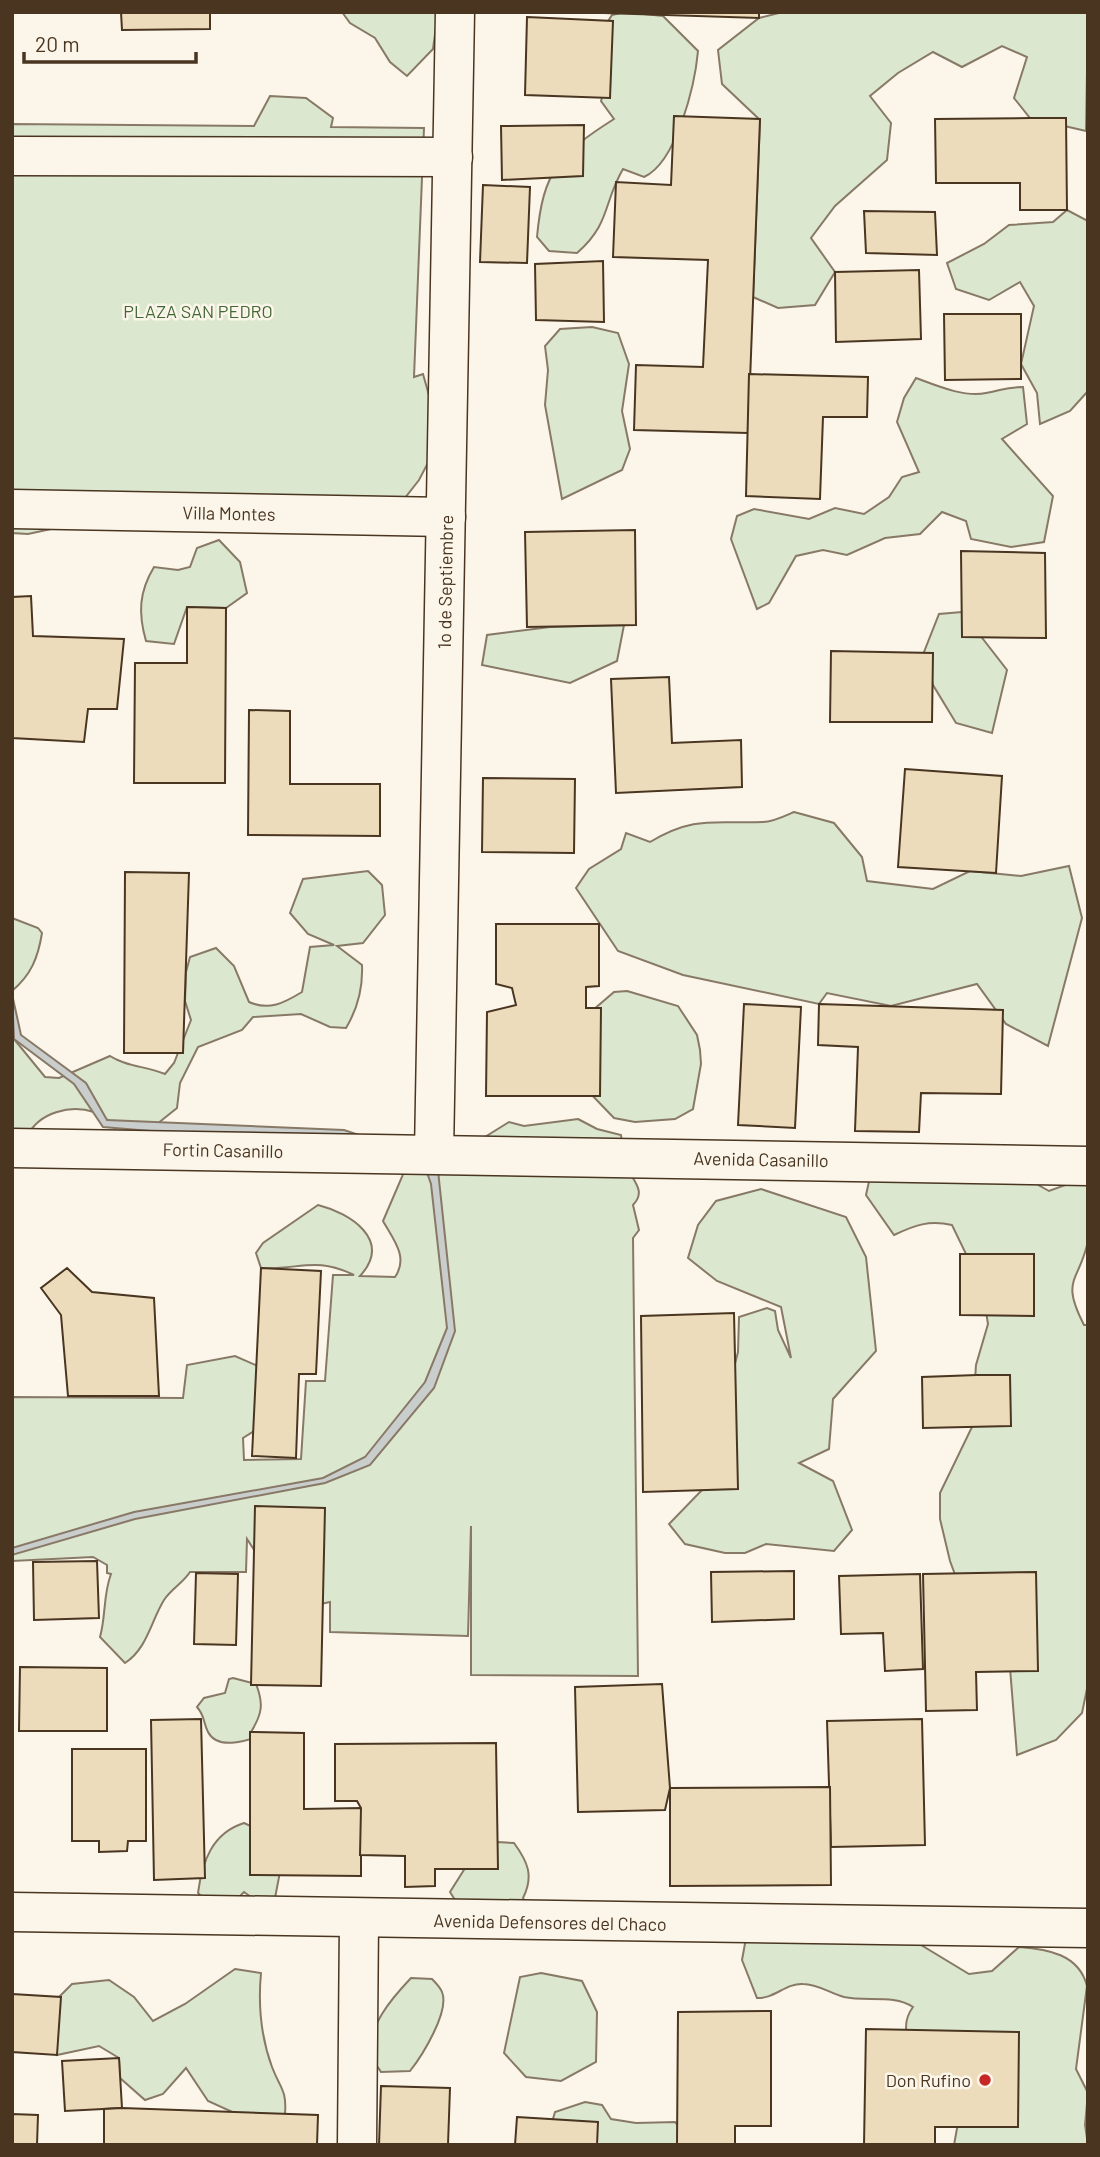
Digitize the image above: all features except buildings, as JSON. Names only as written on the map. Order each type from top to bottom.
[{"type":"street","name":"1o de Septiembre","points":[[434,1153],[456,12]]},
{"type":"street","points":[[12,156],[453,157]]},
{"type":"street","name":"Villa Montes","points":[[12,509],[446,517]]},
{"type":"street","name":"Fortin Casanillo","points":[[12,1148],[434,1153]]},
{"type":"street","name":"Avenida Casanillo","points":[[434,1153],[1088,1166]]},
{"type":"street","name":"Avenida Defensores del Chaco","points":[[12,1912],[359,1920],[1088,1928]]},
{"type":"street","points":[[357,2145],[359,1920]]},
{"type":"green space","points":[[342,12],[438,12],[433,49],[407,76],[390,62],[375,38],[350,23]]},
{"type":"green space","points":[[625,12],[663,16],[698,51],[682,121],[666,156],[656,169],[644,177],[623,169],[596,232],[577,253],[549,251],[537,237],[549,180],[567,154],[614,119],[601,101],[607,81],[598,37],[612,15]]},
{"type":"green space","points":[[783,12],[1088,12],[1086,131],[1030,118],[1014,98],[1027,57],[1002,46],[962,67],[933,52],[898,73],[870,96],[891,123],[887,160],[835,206],[811,238],[835,272],[815,305],[778,308],[753,297],[760,120],[722,84],[718,50],[759,18]]},
{"type":"green space","name":"PLAZA SAN PEDRO","points":[[270,96],[306,98],[333,118],[331,127],[424,128],[414,377],[423,374],[441,438],[419,480],[390,517],[121,514],[28,534],[12,533],[12,124],[254,126]]},
{"type":"green space","points":[[1067,210],[1088,221],[1088,391],[1070,411],[1040,424],[1037,393],[1021,364],[1034,306],[1020,282],[989,300],[956,289],[947,263],[984,244],[1009,225],[1053,222]]},
{"type":"green space","points":[[592,327],[618,333],[629,364],[622,411],[630,449],[622,470],[562,499],[545,405],[548,370],[545,346],[560,329]]},
{"type":"green space","points":[[916,378],[969,394],[1023,387],[1027,424],[1002,439],[1053,496],[1044,542],[1011,547],[971,539],[966,521],[942,512],[920,534],[885,538],[847,555],[823,550],[796,556],[769,603],[757,609],[731,539],[737,516],[754,509],[809,519],[835,508],[864,514],[889,497],[902,477],[919,472],[897,422],[904,398]]},
{"type":"green space","points":[[219,540],[240,562],[247,593],[226,608],[187,607],[174,644],[146,641],[141,603],[145,585],[154,567],[178,570],[190,567],[197,548]]},
{"type":"green space","points":[[962,612],[1007,670],[992,733],[956,723],[933,685],[924,652],[939,614]]},
{"type":"green space","points":[[624,625],[617,661],[570,683],[482,665],[487,635],[550,627]]},
{"type":"green space","points":[[794,812],[834,823],[862,857],[867,881],[933,889],[970,871],[1021,876],[1069,866],[1082,918],[1048,1046],[1006,1024],[977,984],[891,1006],[827,993],[819,1004],[683,975],[618,951],[576,888],[589,869],[621,849],[626,833],[650,842],[666,833],[693,824],[767,822]]},
{"type":"green space","points":[[368,871],[382,885],[385,915],[363,943],[337,946],[362,965],[359,998],[346,1028],[330,1027],[301,1014],[253,1017],[242,1030],[198,1047],[180,1083],[177,1108],[157,1124],[120,1123],[96,1113],[75,1109],[47,1116],[33,1127],[28,1135],[12,1137],[12,1009],[14,1039],[45,1077],[59,1078],[110,1056],[165,1074],[174,1063],[191,1020],[185,1001],[186,972],[190,957],[216,948],[234,966],[249,1002],[270,1006],[289,999],[302,992],[310,947],[334,945],[308,934],[290,913],[303,879]]},
{"type":"green space","points":[[12,918],[38,928],[42,933],[33,965],[12,991]]},
{"type":"green space","points":[[627,991],[678,1006],[697,1035],[701,1064],[693,1109],[675,1119],[635,1122],[614,1118],[587,1090],[579,1022],[614,992]]},
{"type":"green space","points":[[578,1119],[597,1129],[621,1135],[626,1164],[637,1184],[639,1194],[633,1205],[639,1230],[633,1238],[638,1676],[471,1675],[471,1526],[468,1636],[330,1632],[330,1602],[311,1606],[258,1556],[247,1539],[246,1572],[190,1572],[164,1600],[144,1642],[125,1663],[100,1637],[111,1574],[107,1573],[107,1565],[93,1557],[12,1561],[12,1397],[183,1398],[187,1365],[235,1356],[269,1371],[254,1431],[243,1438],[244,1460],[301,1459],[306,1381],[325,1381],[333,1275],[354,1275],[318,1265],[261,1268],[256,1253],[263,1243],[318,1205],[354,1221],[370,1240],[372,1251],[369,1263],[360,1276],[395,1277],[399,1270],[400,1255],[383,1221],[404,1172],[443,1163],[509,1122],[524,1126]]},
{"type":"green space","points":[[870,1177],[1031,1181],[1049,1191],[1068,1184],[1088,1185],[1088,1241],[1072,1289],[1077,1310],[1084,1325],[1088,1325],[1088,1684],[1082,1713],[1056,1740],[1017,1755],[1008,1643],[963,1596],[950,1561],[940,1519],[940,1493],[972,1427],[976,1365],[988,1324],[982,1287],[952,1225],[922,1224],[894,1235],[866,1195]]},
{"type":"green space","points":[[761,1189],[846,1217],[866,1257],[876,1351],[833,1399],[829,1449],[799,1463],[833,1481],[852,1530],[834,1551],[766,1544],[745,1553],[725,1553],[685,1544],[669,1524],[703,1489],[738,1352],[739,1317],[767,1308],[775,1311],[778,1330],[791,1358],[781,1307],[717,1281],[688,1258],[698,1225],[716,1201]]},
{"type":"green space","points":[[229,1679],[256,1684],[261,1709],[251,1732],[270,1733],[228,1743],[220,1742],[208,1732],[197,1707],[204,1698],[225,1693]]},
{"type":"green space","points":[[244,1823],[255,1828],[280,1872],[275,1898],[251,1897],[244,1892],[232,1904],[203,1898],[198,1893],[202,1870],[210,1850],[224,1834]]},
{"type":"green space","points":[[497,1842],[514,1843],[523,1857],[529,1876],[523,1898],[528,1907],[462,1911],[450,1892],[474,1854]]},
{"type":"green space","points":[[746,1938],[916,1942],[969,1974],[992,1971],[1019,1947],[1040,1949],[1069,1960],[1083,1975],[1087,1986],[1076,2069],[1088,2093],[1085,2125],[1088,2145],[954,2145],[960,2112],[929,2077],[911,2049],[907,2020],[913,2007],[889,1999],[844,1997],[814,1985],[803,1984],[757,1998],[742,1960]]},
{"type":"green space","points":[[235,1969],[261,1973],[260,2009],[263,2033],[268,2056],[284,2094],[285,2114],[252,2121],[208,2101],[186,2068],[163,2094],[145,2100],[120,2078],[119,2058],[99,2046],[57,2055],[46,2010],[72,1984],[109,1980],[134,1997],[153,2021],[185,2004]]},
{"type":"green space","points":[[541,1973],[582,1981],[597,2012],[596,2062],[561,2081],[526,2077],[504,2053],[520,1977]]},
{"type":"green space","points":[[411,1978],[432,1979],[440,1988],[443,2000],[439,2021],[410,2071],[381,2072],[372,2057],[373,2035],[382,2014]]},
{"type":"green space","points":[[585,2102],[602,2105],[611,2119],[636,2123],[675,2122],[696,2145],[554,2145],[550,2129],[555,2112]]},
{"type":"shaded area","points":[[12,994],[21,1035],[86,1083],[107,1120],[344,1130],[437,1161],[455,1331],[434,1388],[370,1465],[325,1483],[135,1519],[12,1555],[12,1548],[134,1512],[323,1478],[365,1457],[425,1382],[447,1328],[431,1184],[425,1167],[234,1138],[103,1127],[74,1084],[14,1039]]},
{"type":"place","name":"Don Rufino","points":[[985,2080]]}]
